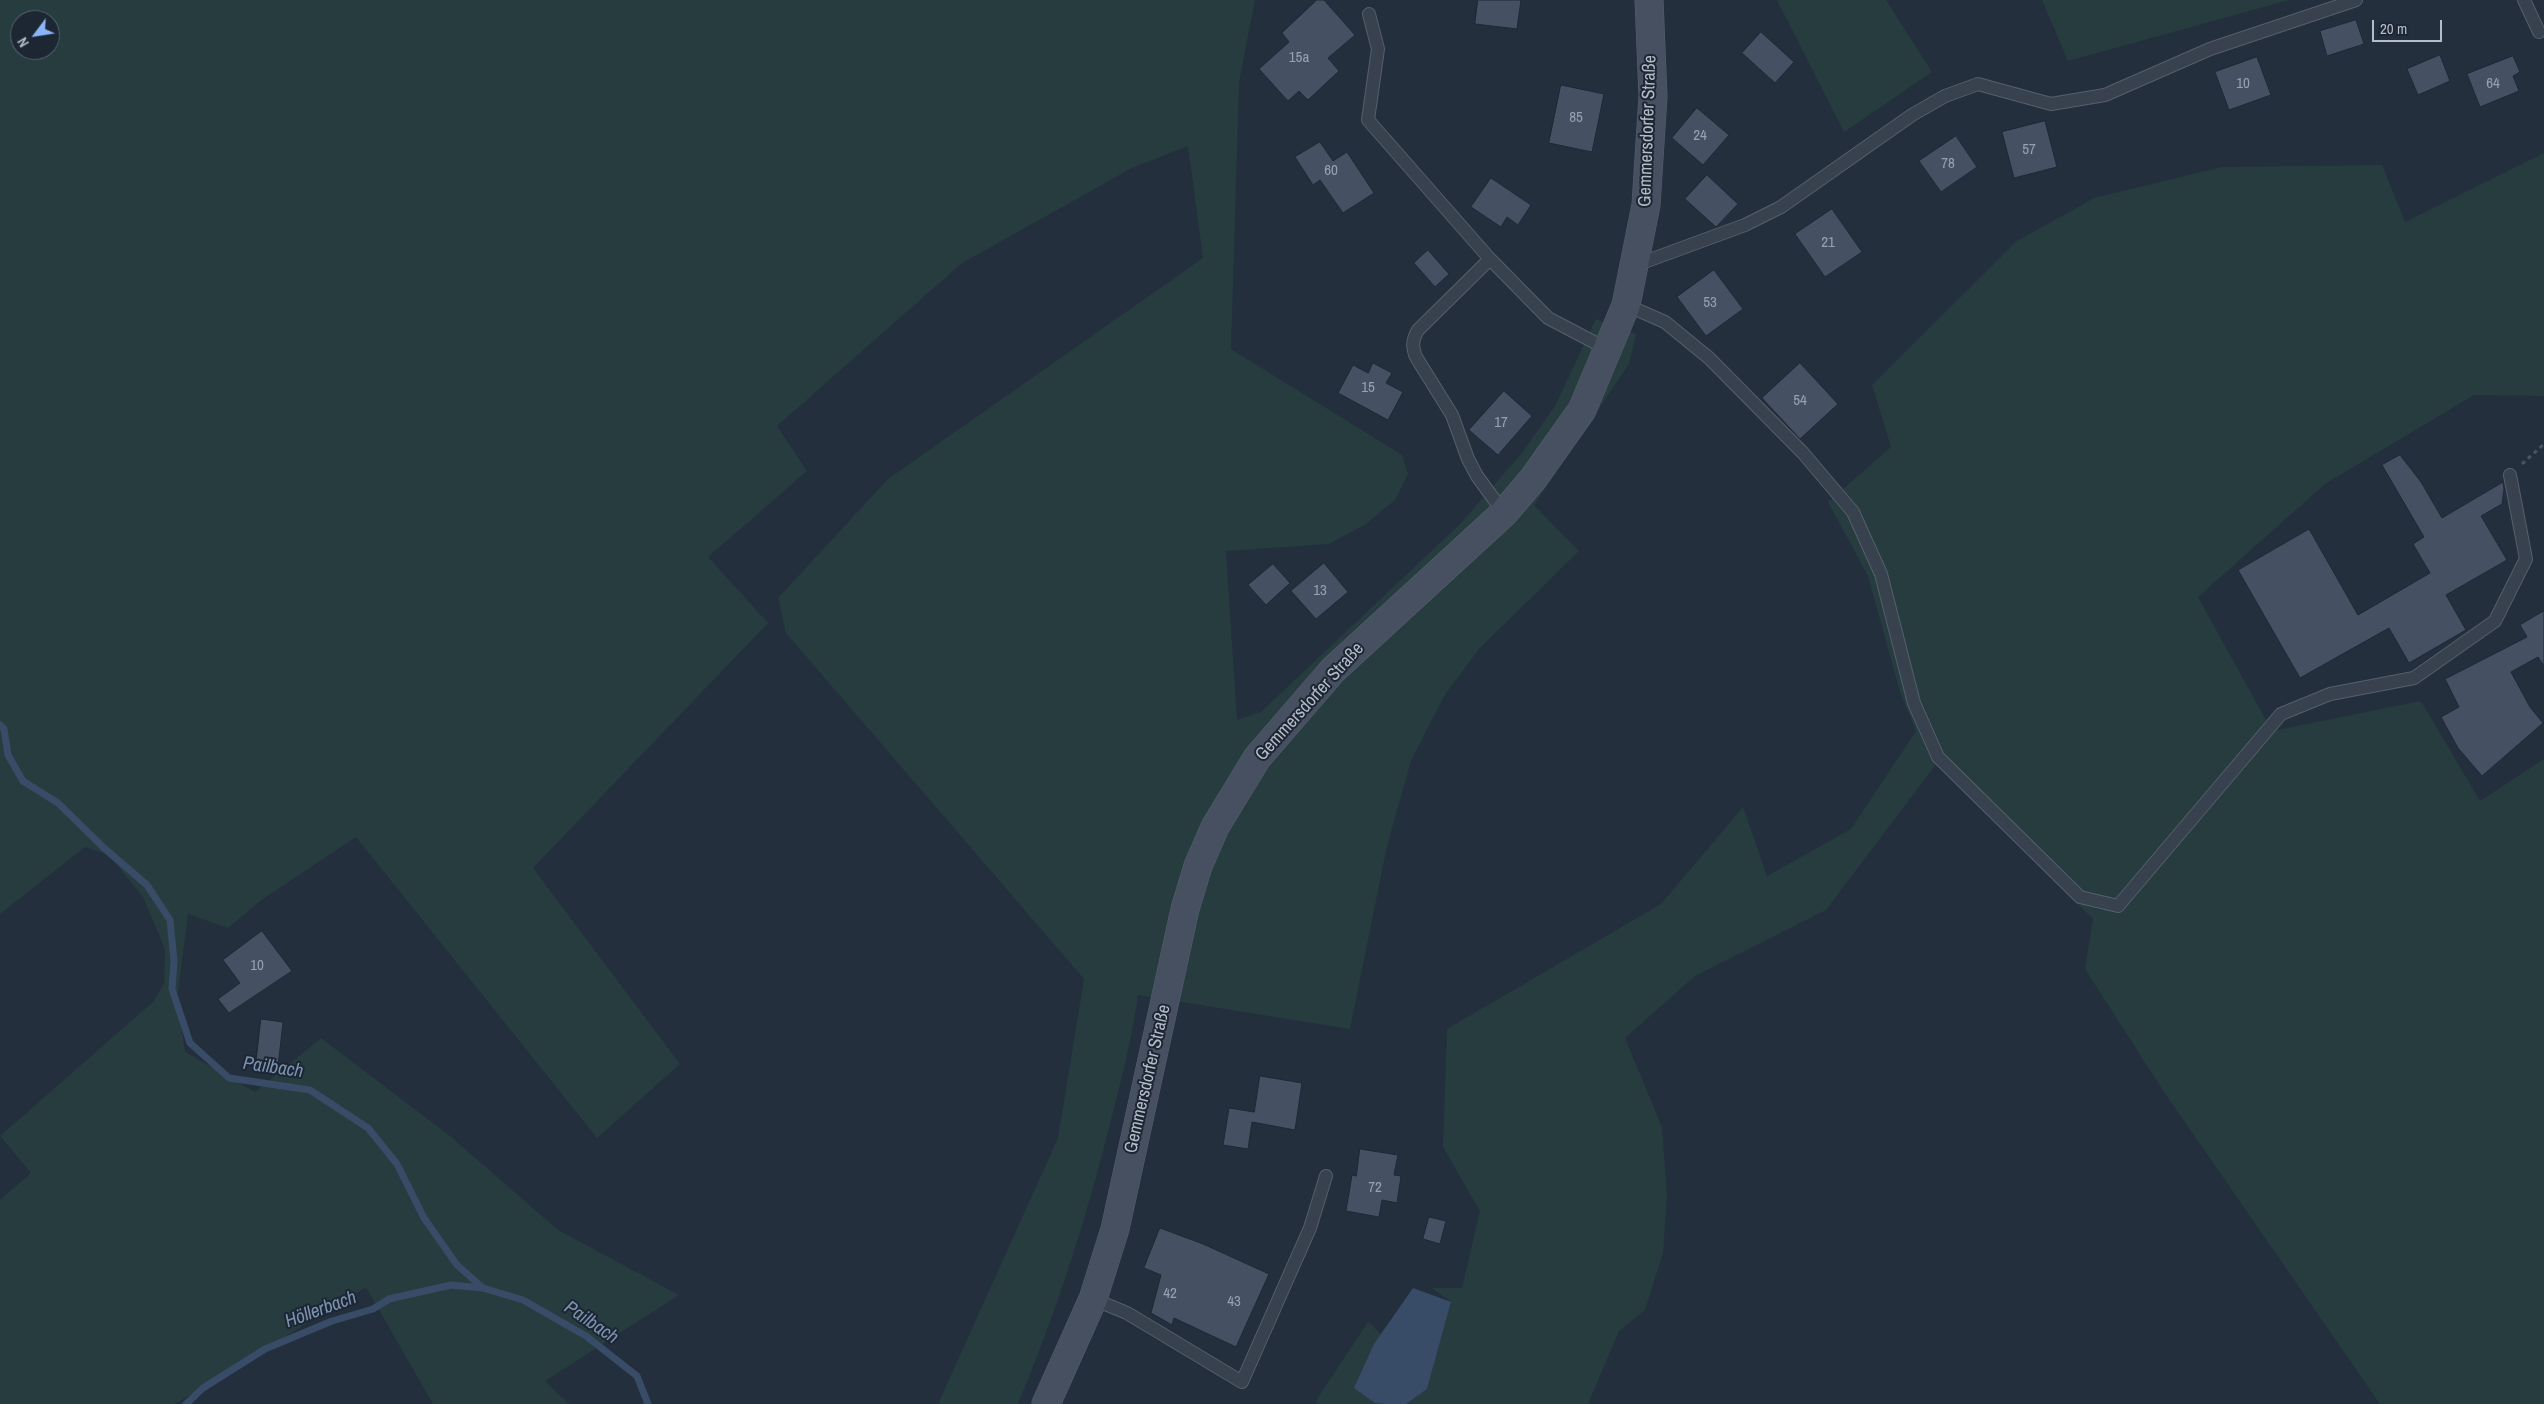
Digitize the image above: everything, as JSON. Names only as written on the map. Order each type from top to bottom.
[{"type":"main road","name":"Gemmersdorfer Straße","points":[[1046,1404],[1093,1299],[1115,1229],[1185,909],[1198,866],[1215,827],[1233,794],[1258,758],[1333,670],[1504,512],[1533,479],[1582,410],[1609,350],[1626,305],[1636,265],[1646,205],[1651,152],[1652,96],[1649,0]]},
{"type":"lane","points":[[1636,265],[1745,225],[1781,206],[1912,115],[1946,96],[1978,84],[2051,104],[2105,96],[2210,49],[2356,0]]},
{"type":"lane","points":[[2524,0],[2539,32]]},
{"type":"lane","points":[[1369,14],[1378,49],[1368,120],[1490,259],[1548,318],[1609,350]]},
{"type":"lane","points":[[1490,259],[1418,330],[1413,338],[1413,349],[1421,366],[1452,415],[1468,459],[1477,476],[1504,512]]},
{"type":"lane","points":[[1626,305],[1665,322],[1709,358],[1803,453],[1853,512],[1881,574],[1914,702],[1938,757],[2080,897],[2118,906],[2281,714],[2330,694],[2414,678],[2495,621],[2526,559],[2510,475]]},
{"type":"lane","points":[[1093,1299],[1127,1313],[1242,1382],[1310,1228],[1326,1176]]},
{"type":"path","points":[[2510,475],[2544,444]]},
{"type":"green space","points":[[0,0],[1255,0],[1239,82],[1231,349],[1402,455],[1408,474],[1395,500],[1366,524],[1329,544],[1226,551],[1237,720],[1261,712],[1460,524],[1521,454],[1555,406],[1596,319],[1636,334],[1629,364],[1534,505],[1579,551],[1479,649],[1444,696],[1411,761],[1387,846],[1350,1029],[1138,995],[1122,1076],[1091,1195],[1057,1301],[1018,1404],[938,1404],[1058,1138],[1084,979],[786,633],[778,598],[888,479],[1203,258],[1188,146],[1132,168],[962,263],[777,426],[807,471],[708,557],[768,623],[533,868],[680,1064],[597,1138],[356,837],[260,901],[228,928],[188,914],[177,998],[185,1052],[255,1092],[321,1038],[450,1136],[558,1230],[679,1295],[545,1381],[569,1404],[433,1404],[366,1287],[175,1404],[0,1404],[0,1200],[31,1173],[0,1136],[154,1001],[164,983],[165,949],[143,897],[109,855],[85,847],[0,914]]},
{"type":"green space","points":[[1777,0],[1886,0],[1932,72],[1844,132]]},
{"type":"green space","points":[[2042,0],[2289,0],[2068,61]]},
{"type":"green space","points":[[2544,153],[2544,396],[2474,395],[2325,484],[2198,597],[2272,731],[2421,701],[2480,801],[2544,759],[2544,1404],[2380,1404],[2162,1089],[2085,969],[2093,919],[1937,763],[1826,910],[1695,976],[1625,1038],[1662,1127],[1667,1196],[1663,1253],[1645,1310],[1619,1331],[1588,1404],[1406,1404],[1427,1389],[1451,1302],[1432,1288],[1462,1288],[1480,1211],[1443,1147],[1447,1029],[1661,904],[1743,807],[1767,876],[1851,829],[1916,731],[1900,692],[1868,576],[1828,502],[1891,447],[1872,385],[2017,241],[2094,198],[2222,167],[2382,165],[2405,222]]},
{"type":"green space","points":[[1368,1322],[1381,1334],[1374,1344],[1375,1403],[1386,1404],[1319,1404],[1315,1402]]},
{"type":"water","points":[[1413,1288],[1451,1302],[1427,1389],[1406,1404],[1375,1403],[1354,1388],[1374,1344]]},
{"type":"building","points":[[1317,0],[1324,0],[1355,35],[1328,58],[1339,71],[1308,100],[1299,91],[1288,101],[1259,69],[1289,42],[1282,33]]},
{"type":"building","points":[[1478,0],[1521,0],[1517,29],[1475,24]]},
{"type":"building","points":[[2356,20],[2364,44],[2327,56],[2320,31]]},
{"type":"building","points":[[1761,32],[1794,62],[1775,83],[1742,53]]},
{"type":"building","points":[[2440,55],[2450,81],[2418,95],[2407,69]]},
{"type":"building","points":[[2513,56],[2520,72],[2513,76],[2519,91],[2480,107],[2467,74]]},
{"type":"building","points":[[2257,57],[2271,95],[2229,110],[2215,72]]},
{"type":"building","points":[[1561,85],[1604,94],[1592,152],[1549,143]]},
{"type":"building","points":[[1697,108],[1729,135],[1703,165],[1672,138]]},
{"type":"building","points":[[2045,121],[2057,167],[2014,178],[2002,132]]},
{"type":"building","points":[[1956,136],[1977,167],[1941,192],[1919,161]]},
{"type":"building","points":[[1320,142],[1333,161],[1347,152],[1374,193],[1343,213],[1320,180],[1313,185],[1295,157]]},
{"type":"building","points":[[1707,175],[1738,204],[1716,227],[1685,199]]},
{"type":"building","points":[[1491,178],[1531,205],[1518,225],[1507,217],[1501,227],[1471,207]]},
{"type":"building","points":[[1832,209],[1862,252],[1825,277],[1795,234]]},
{"type":"building","points":[[1428,250],[1449,274],[1435,287],[1414,263]]},
{"type":"building","points":[[1714,270],[1743,309],[1706,336],[1677,297]]},
{"type":"building","points":[[1373,363],[1392,373],[1386,383],[1403,392],[1388,420],[1338,393],[1353,365],[1368,373]]},
{"type":"building","points":[[1800,363],[1838,404],[1800,439],[1762,398]]},
{"type":"building","points":[[1504,391],[1532,416],[1498,455],[1469,430]]},
{"type":"building","points":[[2400,455],[2421,482],[2442,518],[2503,482],[2502,504],[2481,516],[2507,560],[2446,595],[2466,630],[2409,663],[2389,628],[2300,678],[2238,570],[2309,529],[2358,615],[2430,573],[2413,544],[2424,537],[2382,465]]},
{"type":"building","points":[[1324,563],[1348,592],[1316,619],[1291,591]]},
{"type":"building","points":[[1273,564],[1290,583],[1266,605],[1248,585]]},
{"type":"building","points":[[2544,611],[2544,666],[2538,657],[2511,672],[2530,707],[2543,723],[2482,776],[2458,748],[2441,717],[2459,707],[2445,679],[2527,637],[2520,625]]},
{"type":"building","points":[[262,931],[292,971],[229,1013],[218,999],[240,983],[223,960]]},
{"type":"building","points":[[261,1019],[283,1022],[278,1067],[256,1064]]},
{"type":"building","points":[[1260,1076],[1302,1083],[1295,1130],[1252,1122],[1248,1149],[1223,1145],[1229,1108],[1254,1112]]},
{"type":"building","points":[[1360,1149],[1398,1155],[1394,1175],[1401,1176],[1397,1203],[1382,1200],[1379,1217],[1346,1211],[1352,1175],[1356,1176]]},
{"type":"building","points":[[1429,1217],[1446,1221],[1440,1244],[1423,1239]]},
{"type":"building","points":[[1160,1228],[1203,1244],[1269,1274],[1236,1347],[1174,1318],[1172,1325],[1151,1313],[1161,1275],[1144,1268]]},
{"type":"waterway","name":"Pailbach","points":[[0,725],[4,729],[8,755],[23,781],[58,803],[104,848],[147,885],[170,920],[174,961],[172,989],[190,1043],[229,1078],[310,1090],[368,1128],[397,1164],[424,1218],[457,1265],[483,1288],[523,1300],[586,1336],[637,1376],[648,1404]]},
{"type":"waterway","name":"Höllerbach","points":[[186,1404],[203,1388],[265,1349],[332,1321],[373,1309],[389,1299],[451,1285],[483,1288]]}]
